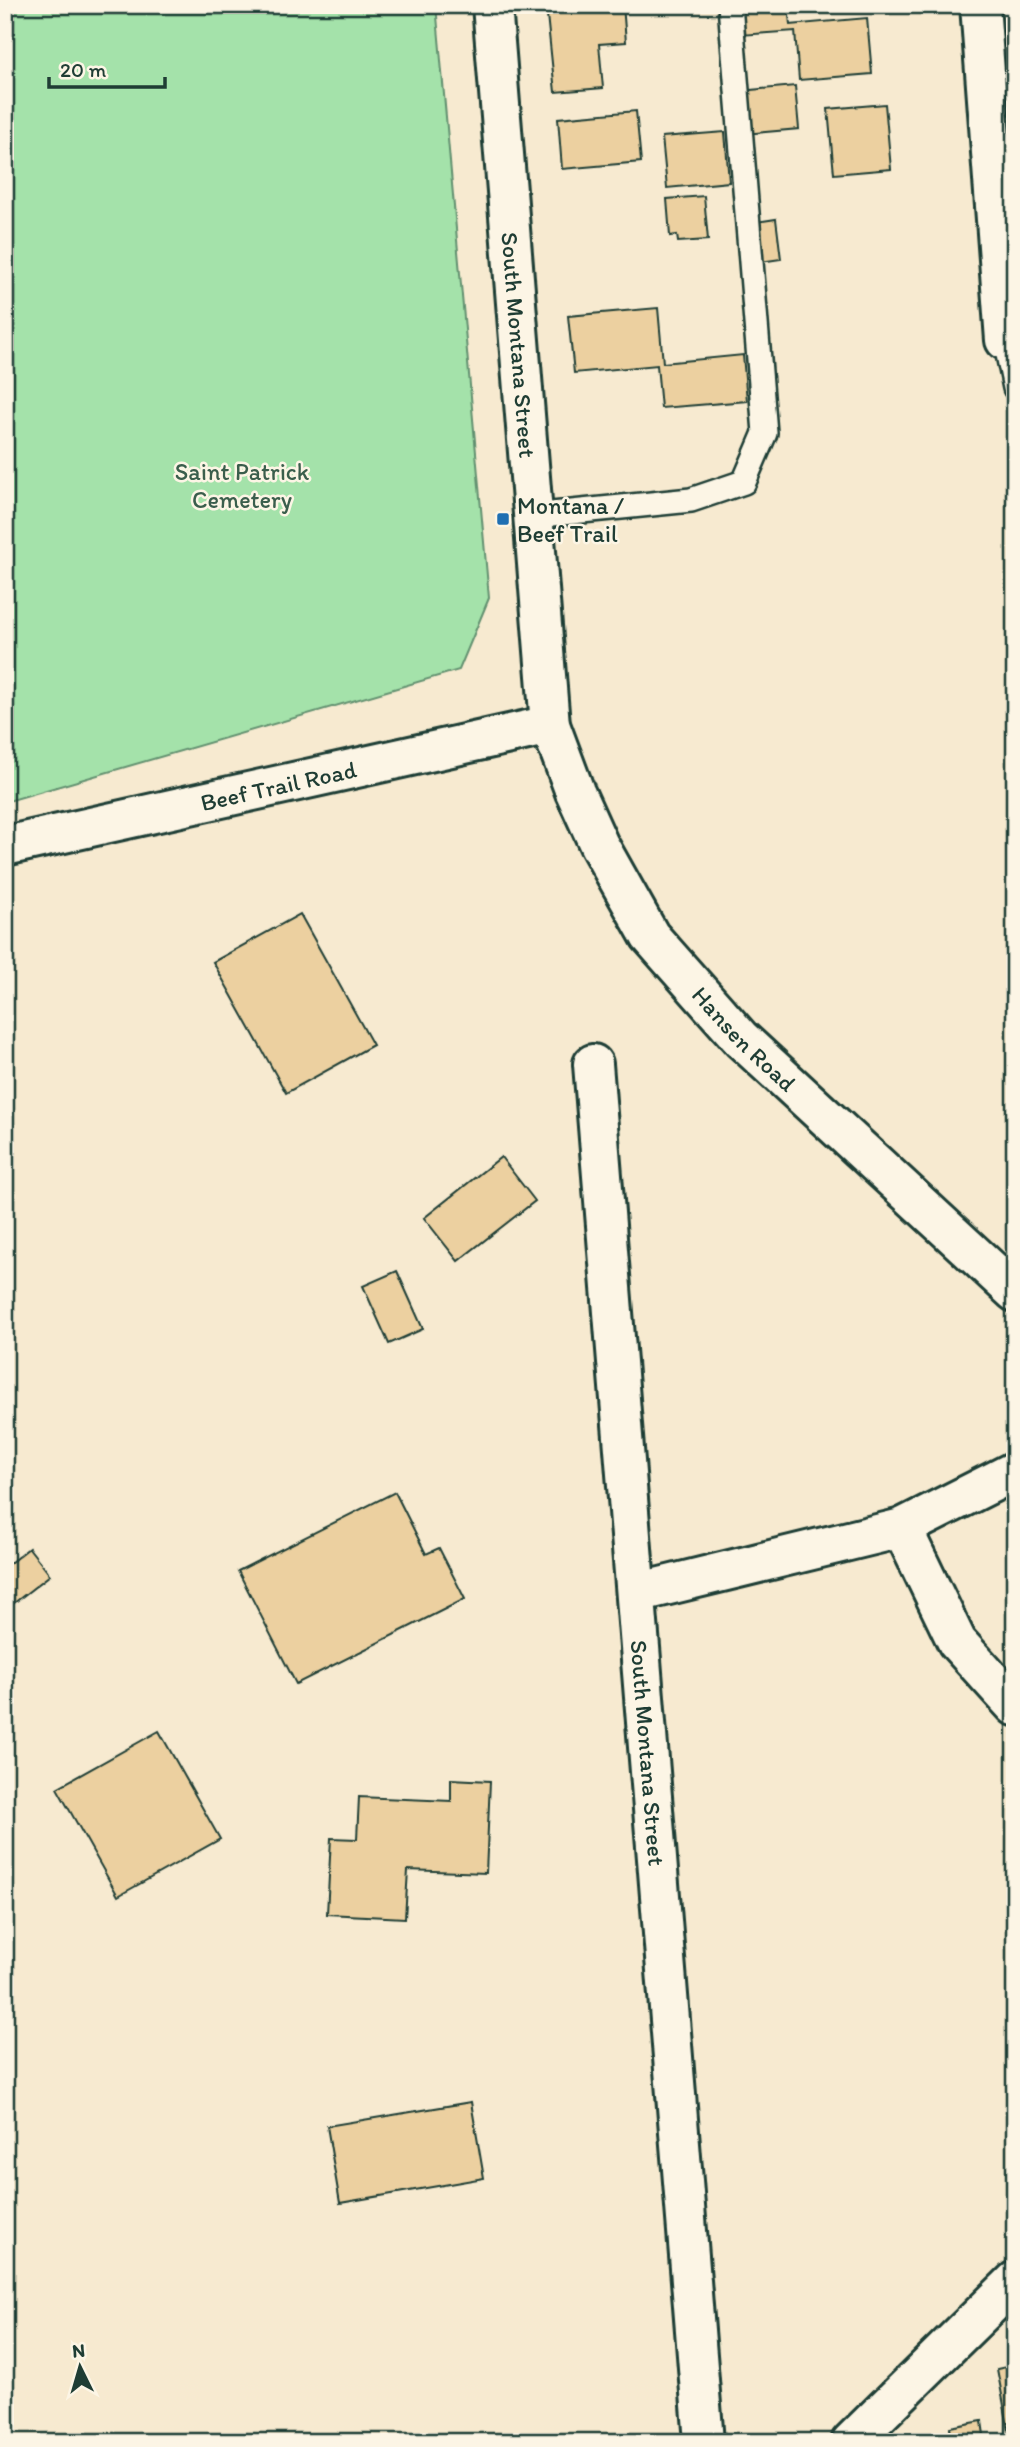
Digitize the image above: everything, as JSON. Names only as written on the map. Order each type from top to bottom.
[{"type":"street","name":"South Montana Street","points":[[492,5],[550,725]]},
{"type":"street","points":[[980,5],[1005,340]]},
{"type":"street","name":"Beef Trail Road","points":[[5,846],[550,725]]},
{"type":"street","name":"Hansen Road","points":[[550,725],[575,792],[599,845],[650,936],[741,1039],[1015,1292]]},
{"type":"street","name":"South Montana Street","points":[[593,1064],[704,2442]]},
{"type":"street","points":[[636,1593],[902,1528],[1015,1471]]},
{"type":"street","points":[[902,1528],[957,1642],[1015,1706]]},
{"type":"street","points":[[851,2442],[1015,2281]]},
{"type":"lane","points":[[532,516],[691,500],[744,482],[765,433],[730,5]]},
{"type":"lane","points":[[1005,340],[1015,388]]},
{"type":"green space","name":"Saint Patrick Cemetery","points":[[5,5],[436,5],[489,598],[459,670],[5,802]]},
{"type":"building","points":[[546,5],[623,5],[626,42],[599,44],[603,88],[555,92]]},
{"type":"building","points":[[738,5],[788,5],[790,25],[867,18],[872,74],[799,80],[795,31],[740,35]]},
{"type":"building","points":[[795,86],[799,129],[744,134],[740,91]]},
{"type":"building","points":[[885,104],[891,169],[834,174],[828,109]]},
{"type":"building","points":[[636,111],[641,162],[562,169],[558,118]]},
{"type":"building","points":[[725,132],[729,182],[667,188],[662,137]]},
{"type":"building","points":[[704,196],[708,240],[678,242],[677,235],[670,236],[667,199]]},
{"type":"building","points":[[776,219],[781,259],[760,262],[756,222]]},
{"type":"building","points":[[658,308],[663,363],[743,355],[747,401],[661,408],[657,365],[574,373],[568,316]]},
{"type":"building","points":[[300,914],[373,1045],[286,1093],[213,962]]},
{"type":"building","points":[[501,1157],[535,1201],[458,1261],[424,1218]]},
{"type":"building","points":[[397,1271],[423,1329],[389,1344],[363,1286]]},
{"type":"building","points":[[395,1492],[426,1554],[439,1548],[465,1599],[296,1684],[238,1571]]},
{"type":"building","points":[[29,1548],[50,1575],[5,1610],[5,1567]]},
{"type":"building","points":[[159,1731],[220,1839],[118,1896],[57,1788]]},
{"type":"building","points":[[451,1779],[490,1781],[486,1873],[408,1870],[405,1918],[327,1914],[331,1838],[357,1839],[359,1797],[451,1801]]},
{"type":"building","points":[[471,2102],[484,2178],[340,2203],[327,2126]]},
{"type":"building","points":[[1015,2365],[1015,2442],[1011,2442],[997,2369]]},
{"type":"building","points":[[982,2421],[985,2442],[952,2442],[950,2427]]},
{"type":"place","name":"Montana / Beef Trail","points":[[503,519]]}]
